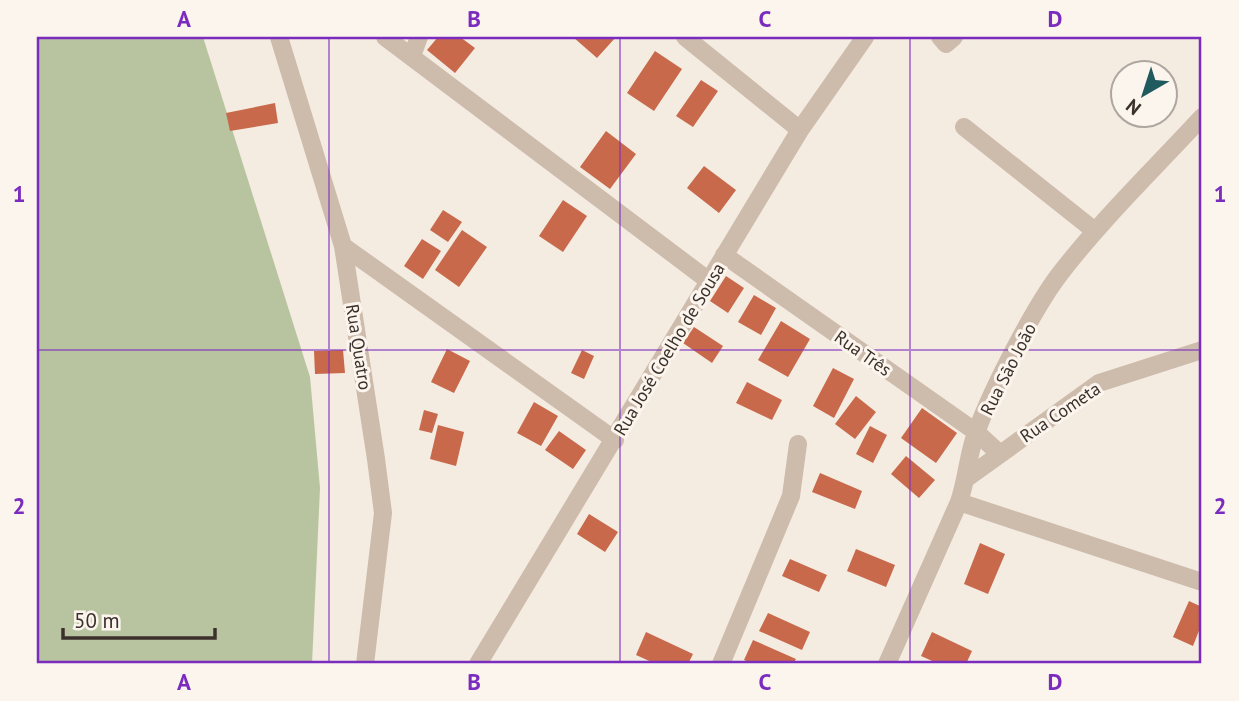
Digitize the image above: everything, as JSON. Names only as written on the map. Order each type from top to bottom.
[{"type":"street","name":"Rua Quatro","points":[[279,37],[343,246],[383,513],[365,664]]},
{"type":"street","points":[[385,37],[709,281]]},
{"type":"street","points":[[412,56],[419,37]]},
{"type":"street","points":[[685,37],[800,130]]},
{"type":"street","name":"Rua José Coelho de Sousa","points":[[478,664],[800,130],[865,37]]},
{"type":"street","name":"Rua São João","points":[[887,664],[959,502],[968,478],[976,432],[1015,351],[1057,278],[1095,231],[1202,117]]},
{"type":"street","points":[[964,127],[1095,231]]},
{"type":"street","points":[[343,246],[615,440]]},
{"type":"street","name":"Rua Três","points":[[724,255],[976,432],[1000,454]]},
{"type":"street","name":"Rua Cometa","points":[[968,478],[1098,383],[1202,350]]},
{"type":"street","points":[[721,664],[791,496],[798,444]]},
{"type":"street","points":[[959,502],[1202,582]]},
{"type":"green space","points":[[37,37],[203,37],[310,377],[320,488],[312,664],[37,664]]},
{"type":"building","points":[[438,37],[460,37],[475,48],[455,73],[427,50]]},
{"type":"building","points":[[573,37],[616,37],[597,58]]},
{"type":"building","points":[[655,51],[682,69],[654,111],[627,93]]},
{"type":"building","points":[[701,80],[718,91],[693,127],[676,116]]},
{"type":"building","points":[[275,103],[278,123],[230,131],[226,113]]},
{"type":"building","points":[[606,131],[636,154],[610,189],[580,167]]},
{"type":"building","points":[[704,166],[736,190],[719,213],[687,188]]},
{"type":"building","points":[[563,200],[587,216],[563,252],[539,236]]},
{"type":"building","points":[[443,210],[462,222],[448,242],[430,230]]},
{"type":"building","points":[[462,230],[487,247],[459,287],[435,270]]},
{"type":"building","points":[[422,239],[441,251],[423,279],[404,266]]},
{"type":"building","points":[[726,276],[744,288],[728,313],[710,301]]},
{"type":"building","points":[[754,295],[776,308],[761,335],[738,322]]},
{"type":"building","points":[[781,321],[810,339],[788,377],[758,360]]},
{"type":"building","points":[[694,327],[723,346],[712,363],[683,343]]},
{"type":"building","points":[[447,349],[470,361],[454,393],[431,382]]},
{"type":"building","points":[[343,350],[345,373],[315,374],[314,351]]},
{"type":"building","points":[[582,350],[594,356],[584,379],[571,373]]},
{"type":"building","points":[[833,368],[854,379],[834,418],[813,406]]},
{"type":"building","points":[[747,382],[782,400],[772,420],[736,403]]},
{"type":"building","points":[[856,396],[876,412],[855,439],[835,424]]},
{"type":"building","points":[[534,402],[558,416],[541,446],[517,433]]},
{"type":"building","points":[[922,408],[957,433],[936,463],[901,438]]},
{"type":"building","points":[[424,410],[438,414],[432,433],[419,430]]},
{"type":"building","points":[[438,425],[464,432],[456,466],[430,459]]},
{"type":"building","points":[[870,426],[887,435],[873,463],[856,454]]},
{"type":"building","points":[[559,431],[586,450],[573,469],[545,450]]},
{"type":"building","points":[[906,456],[935,480],[919,498],[891,474]]},
{"type":"building","points":[[820,473],[862,491],[855,509],[812,492]]},
{"type":"building","points":[[589,514],[618,532],[605,552],[577,534]]},
{"type":"building","points":[[980,543],[1005,554],[988,594],[964,584]]},
{"type":"building","points":[[856,549],[895,565],[886,587],[847,571]]},
{"type":"building","points":[[790,559],[827,575],[819,592],[782,576]]},
{"type":"building","points":[[1189,601],[1202,607],[1202,623],[1193,646],[1173,637]]},
{"type":"building","points":[[768,613],[810,632],[802,650],[759,631]]},
{"type":"building","points":[[646,632],[693,654],[688,664],[656,664],[636,655]]},
{"type":"building","points":[[932,632],[972,651],[966,664],[939,664],[921,656]]},
{"type":"building","points":[[753,640],[796,659],[793,664],[753,664],[744,660]]}]
